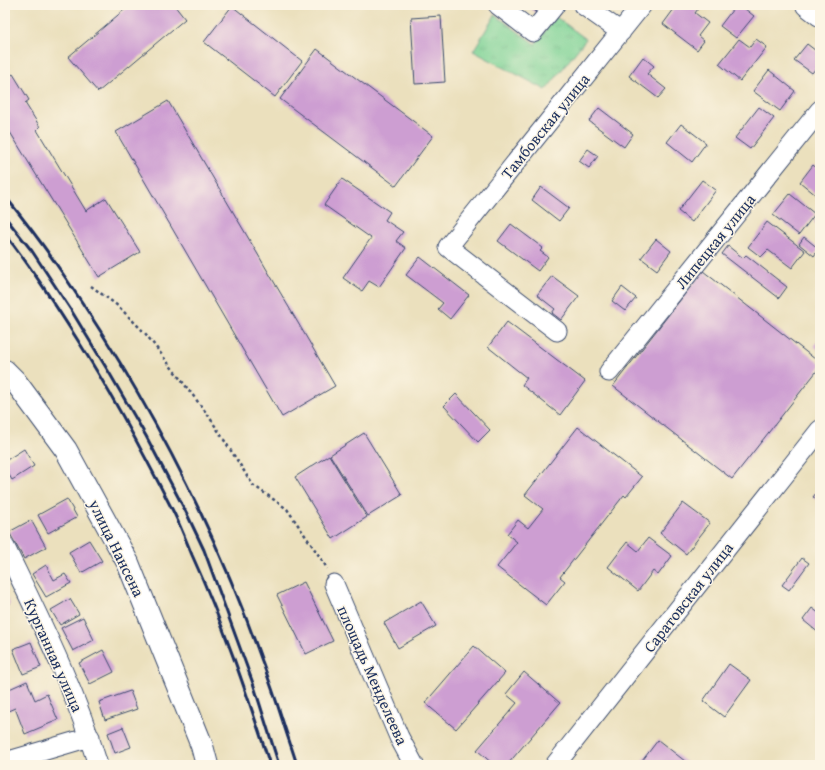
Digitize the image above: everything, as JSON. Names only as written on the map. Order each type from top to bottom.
[{"type":"main road","points":[[807,5],[820,15]]},
{"type":"main road","name":"улица Нансена","points":[[5,371],[15,381],[66,450],[128,563],[202,746],[207,765]]},
{"type":"street","points":[[498,5],[533,32],[555,5]]},
{"type":"street","points":[[583,5],[621,32]]},
{"type":"street","name":"Тамбовская улица","points":[[557,331],[448,247],[642,5]]},
{"type":"street","name":"Липецкая улица","points":[[609,372],[820,110]]},
{"type":"street","name":"Саратовская улица","points":[[555,765],[820,430]]},
{"type":"street","name":"Курганная улица","points":[[5,547],[64,673],[90,737],[98,765]]},
{"type":"street","name":"площадь Менделеева","points":[[334,584],[399,737],[414,765]]},
{"type":"street","points":[[5,762],[90,737]]},
{"type":"path","points":[[91,286],[118,306],[145,333],[208,415],[253,485],[287,509],[324,563],[334,584]]},
{"type":"green space","points":[[495,15],[535,44],[556,17],[586,39],[546,90],[473,51]]},
{"type":"building","points":[[130,5],[174,5],[185,19],[98,92],[68,57]]},
{"type":"building","points":[[526,5],[546,5],[539,15]]},
{"type":"building","points":[[677,5],[701,5],[695,13],[708,23],[698,36],[704,41],[697,50],[663,24]]},
{"type":"building","points":[[736,5],[740,5],[754,16],[736,38],[720,26]]},
{"type":"building","points":[[232,6],[302,61],[275,97],[204,42]]},
{"type":"building","points":[[441,16],[445,82],[415,84],[411,18]]},
{"type":"building","points":[[739,39],[750,47],[756,39],[767,47],[740,81],[719,64]]},
{"type":"building","points":[[807,44],[820,54],[820,63],[812,73],[794,60]]},
{"type":"building","points":[[317,49],[433,136],[396,186],[280,99]]},
{"type":"building","points":[[643,57],[654,66],[647,74],[666,89],[658,98],[629,76]]},
{"type":"building","points":[[769,70],[795,91],[780,111],[753,91]]},
{"type":"building","points":[[13,74],[29,100],[25,103],[40,127],[37,130],[86,211],[106,198],[140,252],[99,277],[5,124],[5,79]]},
{"type":"building","points":[[168,101],[335,386],[282,417],[116,132]]},
{"type":"building","points":[[759,107],[774,118],[750,149],[735,138]]},
{"type":"building","points":[[599,108],[633,134],[624,147],[589,121]]},
{"type":"building","points":[[681,124],[706,143],[692,162],[667,142]]},
{"type":"building","points":[[588,149],[598,156],[589,168],[579,161]]},
{"type":"building","points":[[813,165],[820,171],[820,192],[817,196],[800,182]]},
{"type":"building","points":[[342,179],[390,212],[385,220],[403,232],[396,241],[406,248],[379,287],[369,281],[362,291],[343,278],[371,238],[324,205]]},
{"type":"building","points":[[702,180],[716,190],[692,222],[678,211]]},
{"type":"building","points":[[541,187],[569,208],[559,221],[532,200]]},
{"type":"building","points":[[790,194],[815,214],[799,235],[773,215]]},
{"type":"building","points":[[820,214],[820,227],[814,222]]},
{"type":"building","points":[[767,222],[805,251],[792,268],[768,250],[761,257],[748,247]]},
{"type":"building","points":[[511,224],[543,248],[540,251],[548,257],[538,271],[498,241]]},
{"type":"building","points":[[804,237],[819,249],[814,256],[799,244]]},
{"type":"building","points":[[656,239],[671,251],[657,270],[641,258]]},
{"type":"building","points":[[728,246],[743,258],[746,255],[787,287],[779,298],[722,254]]},
{"type":"building","points":[[420,257],[469,295],[450,319],[438,309],[443,303],[406,275]]},
{"type":"building","points":[[703,271],[820,363],[820,367],[732,479],[613,386]]},
{"type":"building","points":[[552,276],[579,296],[561,320],[552,313],[555,309],[537,295]]},
{"type":"building","points":[[622,287],[636,298],[625,311],[612,301]]},
{"type":"building","points":[[507,322],[585,381],[560,415],[522,385],[527,378],[488,347]]},
{"type":"building","points":[[820,338],[820,351],[814,346]]},
{"type":"building","points":[[456,394],[490,430],[478,442],[444,406]]},
{"type":"building","points":[[578,427],[642,477],[626,497],[624,495],[560,577],[565,581],[546,605],[497,567],[517,542],[507,534],[518,520],[528,528],[543,509],[525,495]]},
{"type":"building","points":[[364,433],[402,495],[368,516],[330,455]]},
{"type":"building","points":[[24,449],[34,466],[12,480],[5,468],[5,461]]},
{"type":"building","points":[[329,455],[367,517],[333,539],[295,477]]},
{"type":"building","points":[[820,488],[820,502],[813,497]]},
{"type":"building","points":[[67,499],[77,517],[48,533],[38,515]]},
{"type":"building","points":[[683,503],[710,523],[686,554],[660,533]]},
{"type":"building","points":[[31,520],[46,547],[24,559],[9,532]]},
{"type":"building","points":[[648,538],[672,556],[658,575],[653,571],[638,591],[608,567],[627,542],[638,551]]},
{"type":"building","points":[[89,540],[102,561],[81,573],[69,552]]},
{"type":"building","points":[[802,558],[809,563],[789,590],[782,585]]},
{"type":"building","points":[[46,565],[54,580],[65,574],[71,583],[46,597],[32,574]]},
{"type":"building","points":[[304,582],[333,641],[306,654],[277,595]]},
{"type":"building","points":[[5,595],[10,604],[5,608]]},
{"type":"building","points":[[70,599],[79,614],[60,625],[51,610]]},
{"type":"building","points":[[421,601],[436,626],[398,648],[384,623]]},
{"type":"building","points":[[812,608],[820,614],[820,634],[803,620]]},
{"type":"building","points":[[83,617],[94,640],[73,651],[61,628]]},
{"type":"building","points":[[31,642],[41,667],[23,674],[13,649]]},
{"type":"building","points":[[474,646],[505,673],[456,729],[425,703]]},
{"type":"building","points":[[103,650],[114,672],[90,684],[79,663]]},
{"type":"building","points":[[729,664],[751,680],[724,717],[703,701]]},
{"type":"building","points":[[524,672],[560,703],[507,765],[494,765],[477,750],[517,703],[506,694]]},
{"type":"building","points":[[27,681],[35,700],[47,694],[58,720],[25,734],[15,708],[8,711],[5,704],[5,691]]},
{"type":"building","points":[[130,691],[137,709],[105,720],[99,702]]},
{"type":"building","points":[[123,727],[131,747],[115,753],[108,733]]},
{"type":"building","points":[[658,740],[690,765],[639,765]]},
{"type":"railway","points":[[5,196],[49,254],[93,319],[122,366],[175,461],[222,559],[243,610],[271,685],[297,765]]},
{"type":"railway","points":[[5,217],[32,251],[71,310],[146,436],[186,512],[204,550],[254,686],[279,765]]},
{"type":"railway","points":[[5,234],[42,285],[103,381],[181,527],[224,633],[270,765]]}]
